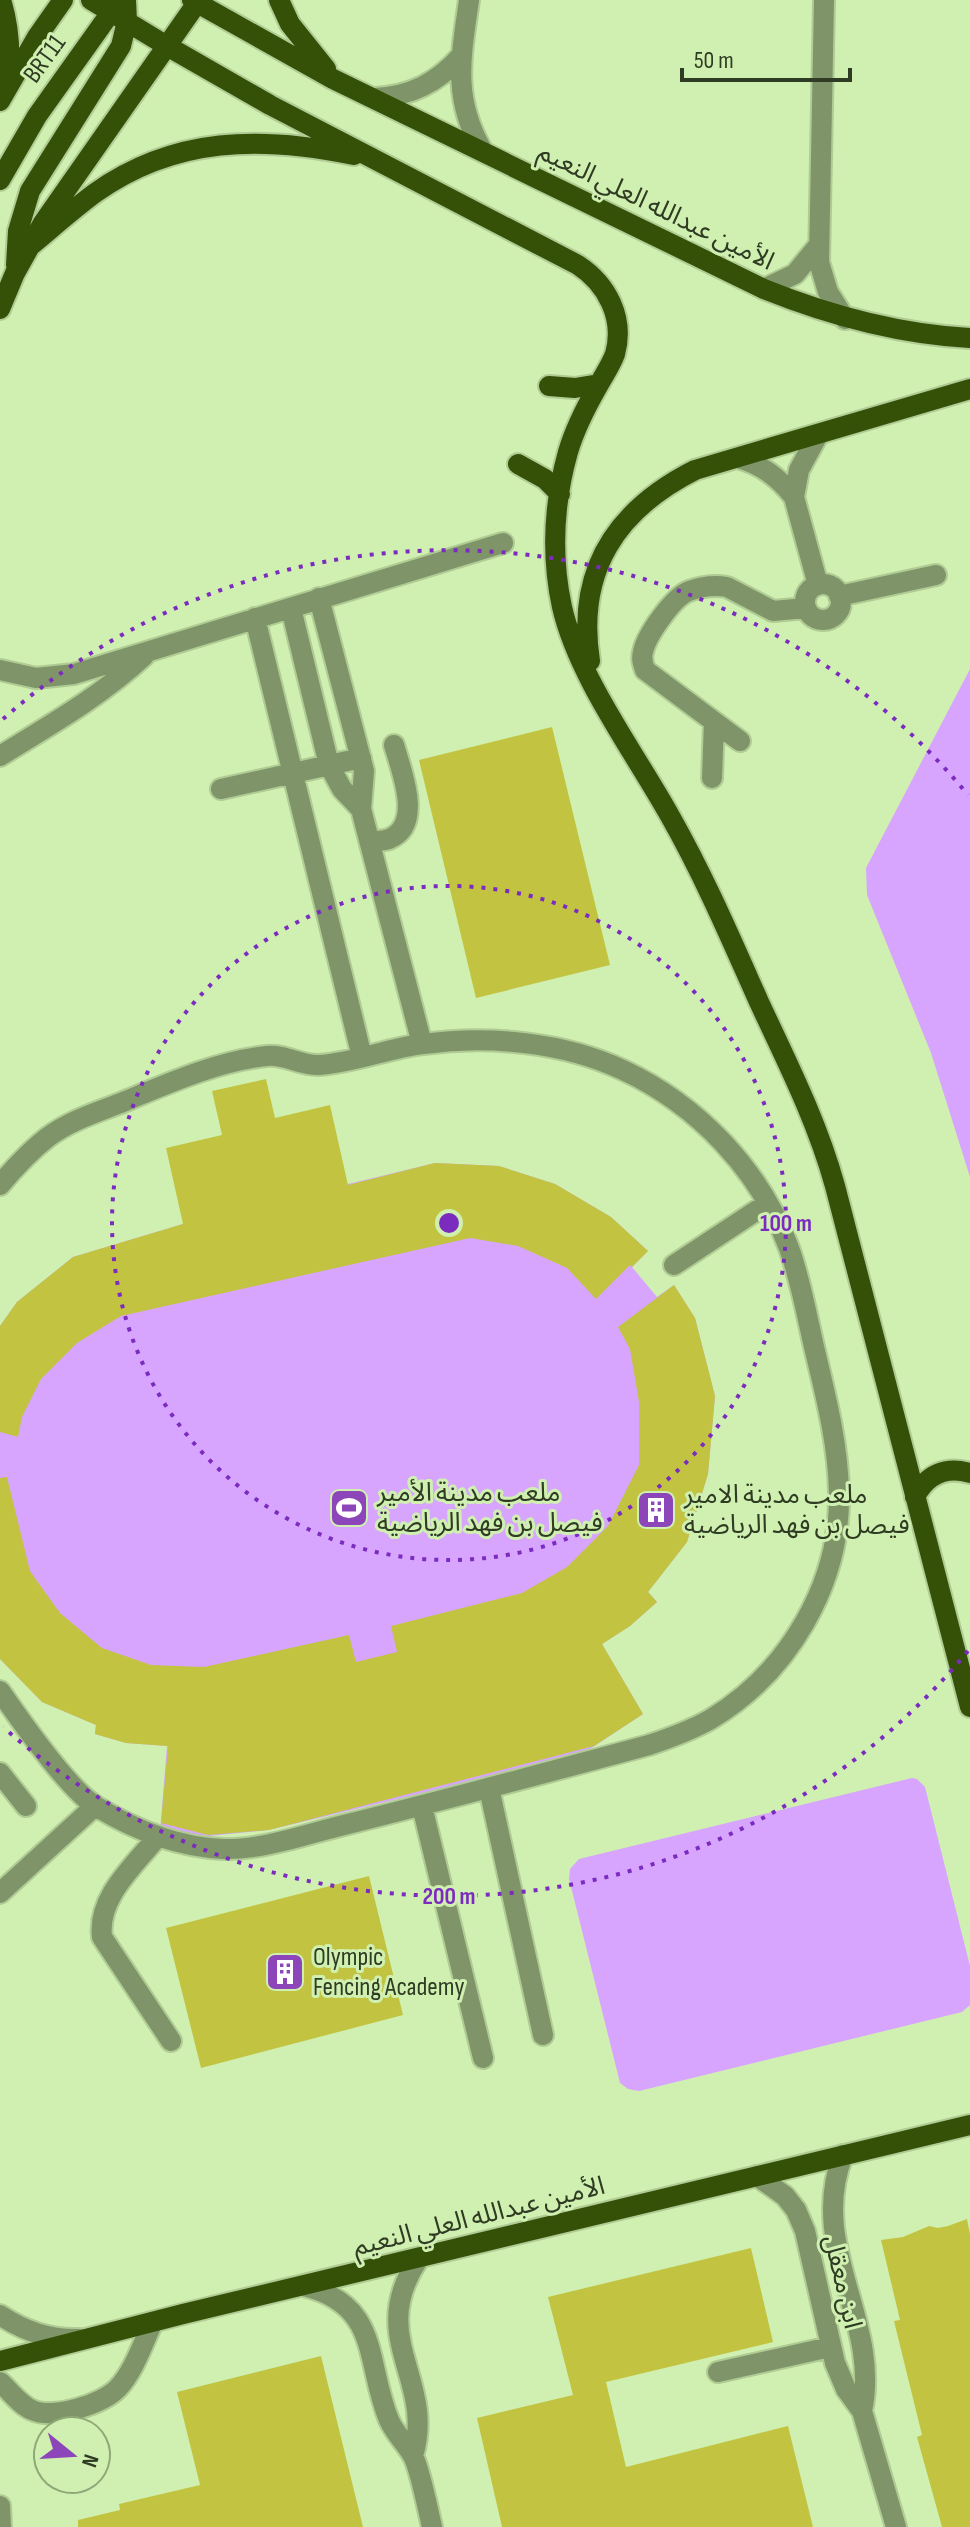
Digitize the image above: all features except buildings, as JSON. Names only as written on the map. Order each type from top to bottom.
[{"type":"main road","points":[[1,0],[9,30],[10,59],[4,94]]},
{"type":"main road","points":[[4,94],[63,0]]},
{"type":"main road","points":[[91,0],[121,8],[167,46],[270,105],[592,275],[612,303],[617,328],[615,354],[578,425],[560,494],[555,551],[563,609],[571,637],[596,689],[698,868],[819,1132],[970,1707]]},
{"type":"main road","points":[[279,0],[290,24],[333,79]]},
{"type":"main road","points":[[0,309],[15,273],[59,199],[196,1]]},
{"type":"main road","name":"الأمين عبدالله العلي النعيم","points":[[196,1],[333,79],[764,289],[845,319],[890,329],[970,338]]},
{"type":"main road","points":[[15,273],[18,231],[30,191],[121,46],[121,8]]},
{"type":"main road","name":"BRT11","points":[[0,180],[37,116],[121,8]]},
{"type":"main road","points":[[29,247],[97,192],[124,175],[186,151],[250,142],[283,143],[376,160]]},
{"type":"main road","points":[[549,386],[575,388],[599,384]]},
{"type":"main road","points":[[596,689],[585,632],[591,588],[607,547],[624,522],[644,501],[695,470],[970,389]]},
{"type":"main road","points":[[518,464],[545,479],[560,494]]},
{"type":"main road","points":[[915,1497],[920,1487],[937,1473],[959,1470],[970,1473]]},
{"type":"main road","name":"الأمين عبدالله العلي النعيم","points":[[0,2361],[970,2125]]},
{"type":"street","points":[[469,0],[460,73],[467,121],[482,150]]},
{"type":"street","points":[[824,0],[818,246],[822,278],[845,319]]},
{"type":"street","points":[[375,98],[407,94],[423,88],[450,69],[461,56]]},
{"type":"street","points":[[764,289],[795,274],[818,246]]},
{"type":"street","points":[[794,497],[799,470],[818,435]]},
{"type":"street","points":[[738,458],[764,468],[794,497],[818,585]]},
{"type":"street","points":[[0,670],[36,678],[54,677],[147,653],[503,543]]},
{"type":"street","points":[[839,596],[936,575]]},
{"type":"street","points":[[818,585],[831,587],[839,596],[838,612],[824,620],[817,620],[804,601],[818,585]]},
{"type":"street","points":[[740,741],[645,670],[642,662],[646,642],[673,602],[688,591],[727,587],[773,611],[806,608]]},
{"type":"street","points":[[319,598],[361,758],[365,784],[361,809],[422,1044]]},
{"type":"street","points":[[291,608],[329,765],[342,789],[361,809]]},
{"type":"street","points":[[255,618],[362,1057]]},
{"type":"street","points":[[0,756],[111,685],[147,653]]},
{"type":"street","points":[[712,778],[714,722]]},
{"type":"street","points":[[370,842],[398,833],[407,817],[408,799],[394,745]]},
{"type":"street","points":[[221,789],[361,758]]},
{"type":"street","points":[[0,1185],[23,1158],[51,1135],[82,1117],[216,1066],[264,1056],[317,1065],[422,1044],[476,1041],[525,1044],[575,1053],[622,1069],[666,1094],[705,1124],[740,1161],[768,1203],[789,1248],[803,1297],[832,1422],[840,1495],[831,1562],[805,1624],[764,1678],[711,1719],[649,1745],[422,1806],[261,1845],[226,1849],[192,1846],[158,1836],[95,1806],[67,1778],[0,1691]]},
{"type":"street","points":[[674,1265],[768,1203]]},
{"type":"street","points":[[0,1773],[26,1806]]},
{"type":"street","points":[[489,1788],[543,2035]]},
{"type":"street","points":[[0,1893],[95,1806]]},
{"type":"street","points":[[422,1806],[483,2058]]},
{"type":"street","points":[[158,1836],[106,1903],[101,1926],[102,1937],[171,2041]]},
{"type":"street","name":"ابن معقل","points":[[843,2155],[833,2187],[833,2227],[866,2370],[862,2411]]},
{"type":"street","name":"ابن معقل","points":[[757,2176],[785,2196],[796,2210],[805,2231],[830,2347],[840,2376],[862,2411],[896,2527]]},
{"type":"street","points":[[805,2231],[819,2242],[827,2240],[833,2227]]},
{"type":"street","points":[[814,2270],[818,2256],[826,2254],[841,2265]]},
{"type":"street","points":[[413,2456],[418,2442],[419,2413],[397,2323],[402,2289],[419,2258]]},
{"type":"street","points":[[304,2286],[334,2297],[358,2319],[371,2349],[390,2422],[413,2456],[432,2527]]},
{"type":"street","points":[[0,2315],[29,2331],[48,2336],[90,2338]]},
{"type":"street","points":[[0,2382],[23,2404],[41,2413],[61,2412],[101,2401],[125,2380],[153,2322]]},
{"type":"street","points":[[371,2349],[400,2341]]},
{"type":"street","points":[[718,2372],[830,2347]]},
{"type":"street","points":[[0,2506],[1,2527]]},
{"type":"shaded area","points":[[970,669],[970,1177],[931,1053],[867,895],[866,868]]},
{"type":"shaded area","name":"ملعب مدينة الأمير فيصل بن فهد الرياضية","points":[[435,1163],[499,1166],[555,1184],[611,1217],[648,1251],[632,1267],[657,1297],[674,1285],[695,1318],[715,1396],[708,1474],[687,1542],[648,1592],[657,1602],[630,1626],[602,1644],[643,1714],[587,1751],[526,1768],[269,1830],[209,1836],[160,1832],[167,1746],[126,1743],[95,1734],[96,1725],[42,1702],[0,1659],[0,1326],[17,1302],[73,1257],[183,1224]]},
{"type":"shaded area","points":[[912,1778],[925,1787],[970,1966],[970,2005],[962,2012],[639,2091],[628,2089],[620,2083],[569,1879],[570,1869],[579,1859]]},
{"type":"place","name":"ملعب مدينة الأمير فيصل بن فهد الرياضية","points":[[349,1508]]},
{"type":"place","name":"ملعب مدينة الامير فيصل بن فهد الرياضية","points":[[656,1510]]},
{"type":"place","name":"Olympic Fencing Academy","points":[[285,1972]]}]
